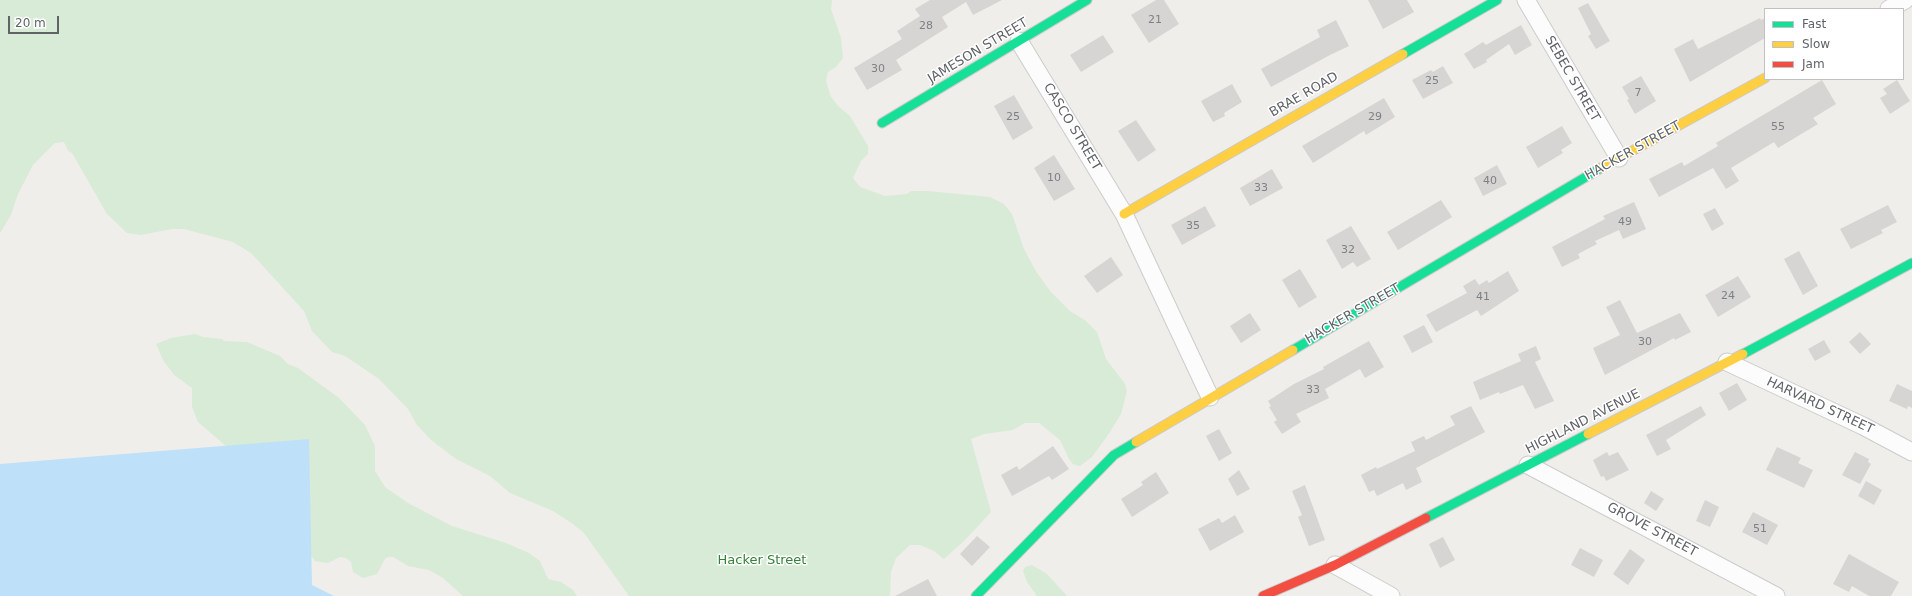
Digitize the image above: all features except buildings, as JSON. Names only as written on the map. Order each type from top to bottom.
[{"type":"street","name":"JAMESON STREET","points":[[882,123],[1087,0]]},
{"type":"street","name":"BRAE ROAD","points":[[1124,214],[1497,0]]},
{"type":"street","name":"SEBEC STREET","points":[[1526,0],[1619,158]]},
{"type":"street","points":[[1891,8],[1905,0]]},
{"type":"street","name":"CASCO STREET","points":[[1019,41],[1124,214],[1210,397]]},
{"type":"street","name":"HACKER STREET","points":[[976,596],[1114,455],[1210,397],[1619,158],[1764,79]]},
{"type":"street","name":"HIGHLAND AVENUE","points":[[1263,596],[1334,565],[1727,362],[1912,263]]},
{"type":"street","name":"HARVARD STREET","points":[[1727,362],[1863,426],[1912,452]]},
{"type":"street","name":"GROVE STREET","points":[[1528,465],[1776,596]]},
{"type":"street","points":[[1334,565],[1391,596]]},
{"type":"green space","name":"Hacker Street","points":[[0,0],[832,0],[831,9],[841,38],[843,58],[836,67],[828,72],[826,81],[831,97],[838,106],[850,116],[868,146],[868,154],[861,161],[853,178],[860,187],[885,196],[907,194],[911,191],[927,191],[990,197],[1004,204],[1012,214],[1024,249],[1037,273],[1051,292],[1070,311],[1086,321],[1097,332],[1106,359],[1125,384],[1127,391],[1121,414],[1092,457],[1080,466],[1073,464],[1060,440],[1039,423],[1025,423],[1013,430],[984,434],[971,439],[991,512],[965,540],[944,559],[934,551],[920,545],[910,545],[896,558],[891,572],[890,596],[629,596],[584,533],[553,511],[510,493],[490,476],[456,459],[431,440],[417,425],[408,409],[379,379],[345,356],[332,352],[312,331],[304,311],[251,253],[233,242],[184,229],[172,229],[141,235],[127,233],[107,214],[72,153],[68,151],[64,142],[55,143],[33,165],[18,194],[11,215],[0,233]]},
{"type":"green space","points":[[195,334],[203,337],[222,339],[224,341],[247,342],[280,356],[288,364],[298,368],[339,398],[365,425],[375,446],[375,471],[385,487],[408,503],[452,526],[506,543],[529,553],[540,561],[548,579],[561,582],[573,590],[577,596],[463,596],[443,578],[429,570],[408,566],[393,557],[388,557],[385,559],[377,574],[363,578],[353,572],[351,562],[346,558],[340,557],[328,563],[315,561],[242,460],[198,422],[192,407],[192,388],[174,375],[163,360],[156,344],[171,338]]},
{"type":"green space","points":[[1032,565],[1047,574],[1067,596],[1037,596],[1027,582],[1023,571],[1025,567]]},
{"type":"water","points":[[309,439],[312,585],[334,596],[0,596],[0,464]]},
{"type":"traffic: fast","points":[[882,123],[1087,0]]},
{"type":"traffic: fast","points":[[1403,54],[1497,0]]},
{"type":"traffic: fast","points":[[1293,350],[1601,168]]},
{"type":"traffic: fast","points":[[1743,354],[1912,263]]},
{"type":"traffic: fast","points":[[1426,518],[1588,434]]},
{"type":"traffic: fast","points":[[976,596],[1114,455],[1136,442]]},
{"type":"traffic: slow","points":[[1124,214],[1403,54]]},
{"type":"traffic: slow","points":[[1601,168],[1764,79]]},
{"type":"traffic: slow","points":[[1136,442],[1293,350]]},
{"type":"traffic: slow","points":[[1588,434],[1743,354]]},
{"type":"traffic: jam","points":[[1263,596],[1335,565],[1426,518]]}]
